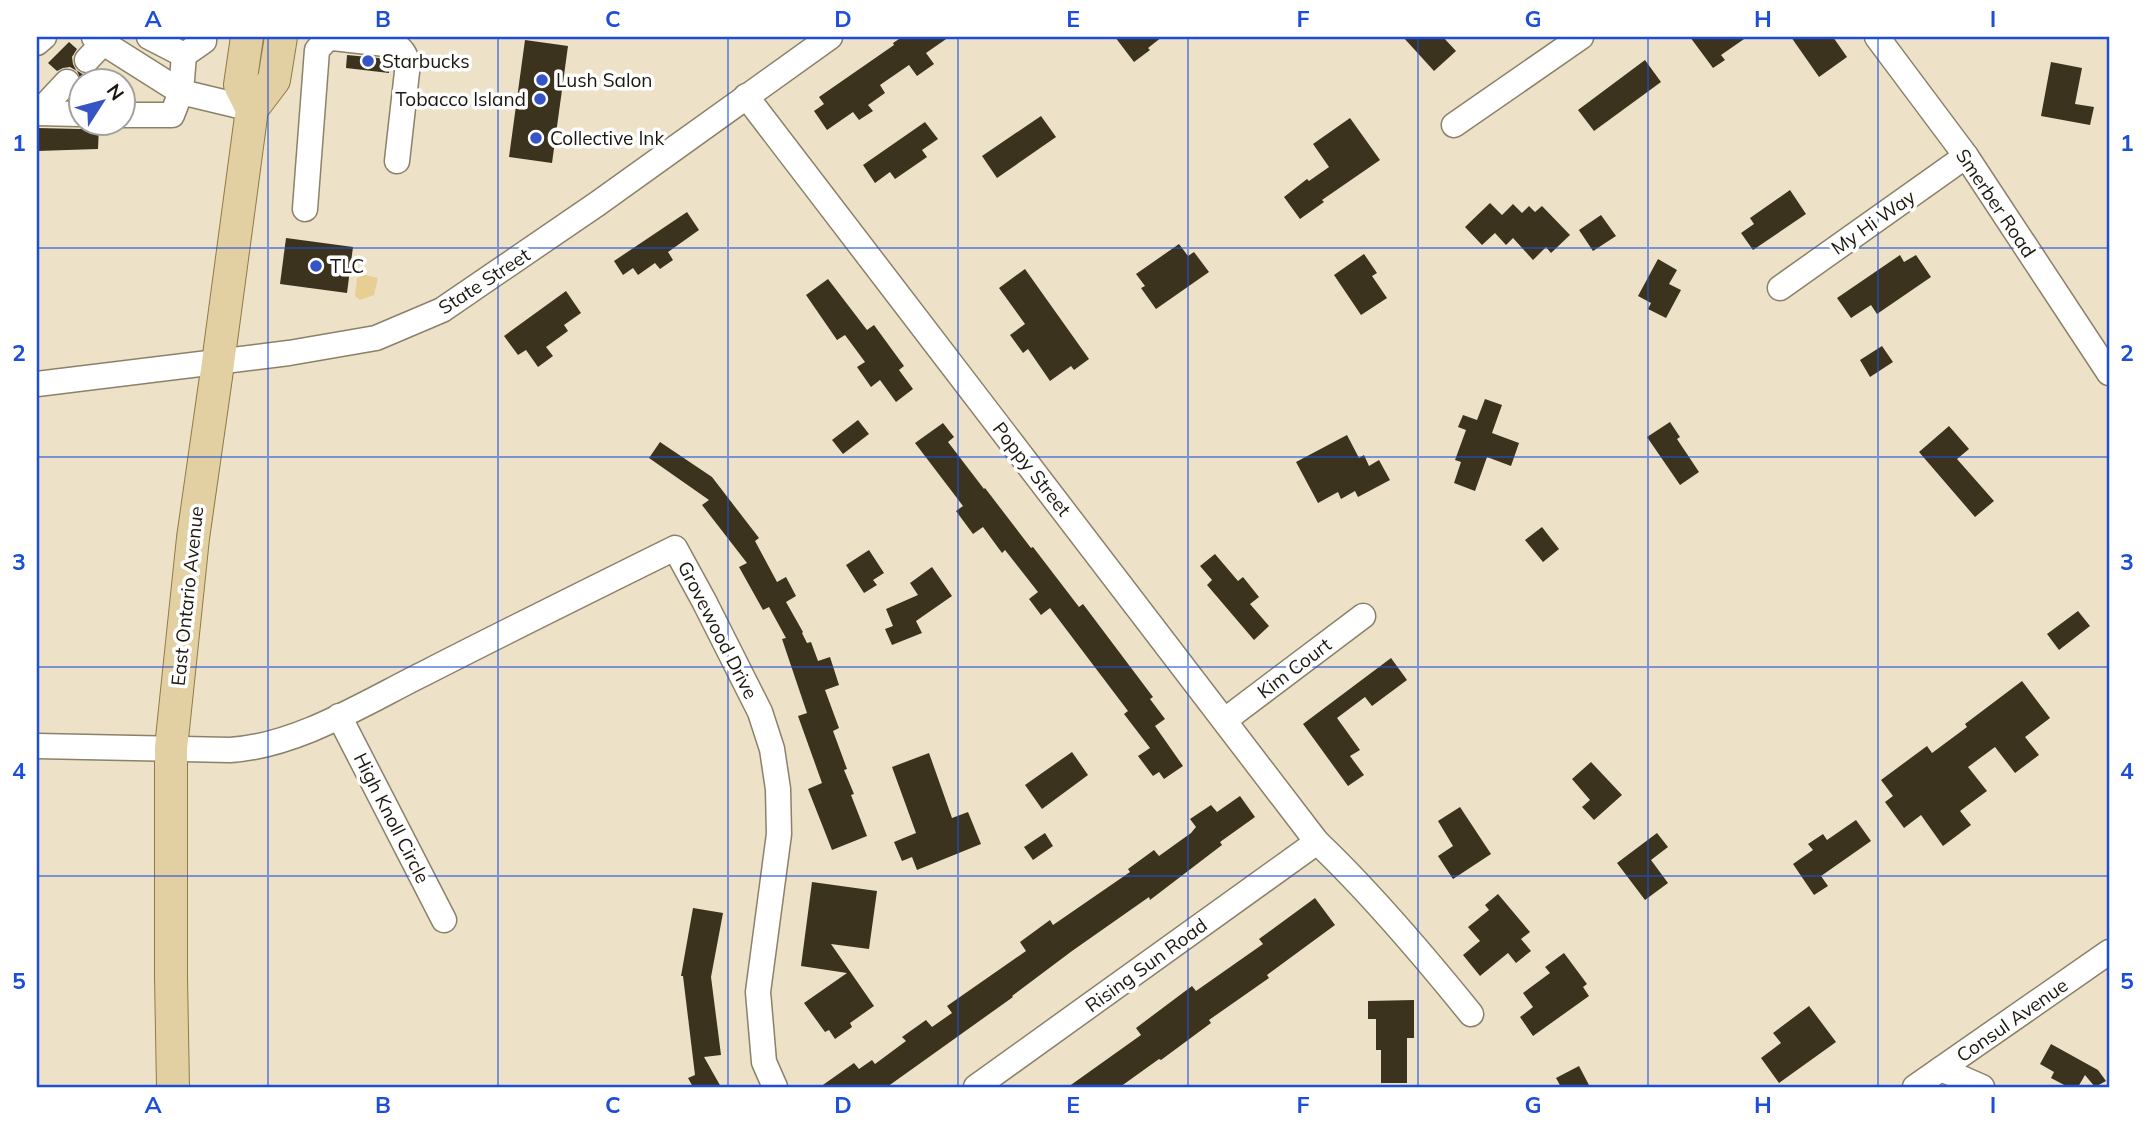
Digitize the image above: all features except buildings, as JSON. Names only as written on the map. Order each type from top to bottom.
[{"type":"main road","name":"East Ontario Avenue","points":[[247,37],[240,85],[252,109]]},
{"type":"main road","name":"East Ontario Avenue","points":[[173,1087],[171,748],[192,538],[252,109],[274,80],[281,37]]},
{"type":"street","points":[[37,43],[44,37]]},
{"type":"street","points":[[149,37],[184,55]]},
{"type":"street","points":[[136,114],[172,115],[180,92],[184,55],[204,41],[204,37]]},
{"type":"street","name":"State Street","points":[[37,384],[218,363],[376,338],[442,310],[597,204],[830,37]]},
{"type":"street","points":[[1454,125],[1581,37]]},
{"type":"street","name":"Smerber Road","points":[[1877,37],[1966,156],[2109,373]]},
{"type":"street","points":[[305,209],[317,50],[326,40],[333,38],[399,48],[405,54],[408,64],[397,161]]},
{"type":"street","points":[[95,47],[180,92],[252,109]]},
{"type":"street","points":[[37,113],[66,83]]},
{"type":"street","name":"Poppy Street","points":[[746,96],[1317,842],[1440,976],[1471,1014]]},
{"type":"street","points":[[37,113],[66,114]]},
{"type":"street","name":"My Hi Way","points":[[1780,288],[1966,156]]},
{"type":"street","name":"Grovewood Drive","points":[[37,746],[197,750],[254,748],[276,742],[339,716],[675,548],[705,601],[760,712],[772,749],[778,789],[779,834],[758,992],[764,1062],[775,1087]]},
{"type":"street","name":"Kim Court","points":[[1225,720],[1363,616]]},
{"type":"street","name":"High Knoll Circle","points":[[339,716],[444,920]]},
{"type":"street","name":"Rising Sun Road","points":[[976,1087],[1317,842]]},
{"type":"street","name":"Consul Avenue","points":[[1915,1087],[2109,952]]},
{"type":"street","points":[[1941,1069],[1982,1087]]},
{"type":"shaded area","points":[[361,274],[378,278],[374,295],[360,300],[355,296],[357,278]]},
{"type":"place","name":"Starbucks","points":[[368,61]]},
{"type":"place","name":"Lush Salon","points":[[542,80]]},
{"type":"place","name":"Tobacco Island","points":[[540,99]]},
{"type":"place","name":"Collective Ink","points":[[536,138]]},
{"type":"place","name":"TLC","points":[[316,266]]}]
